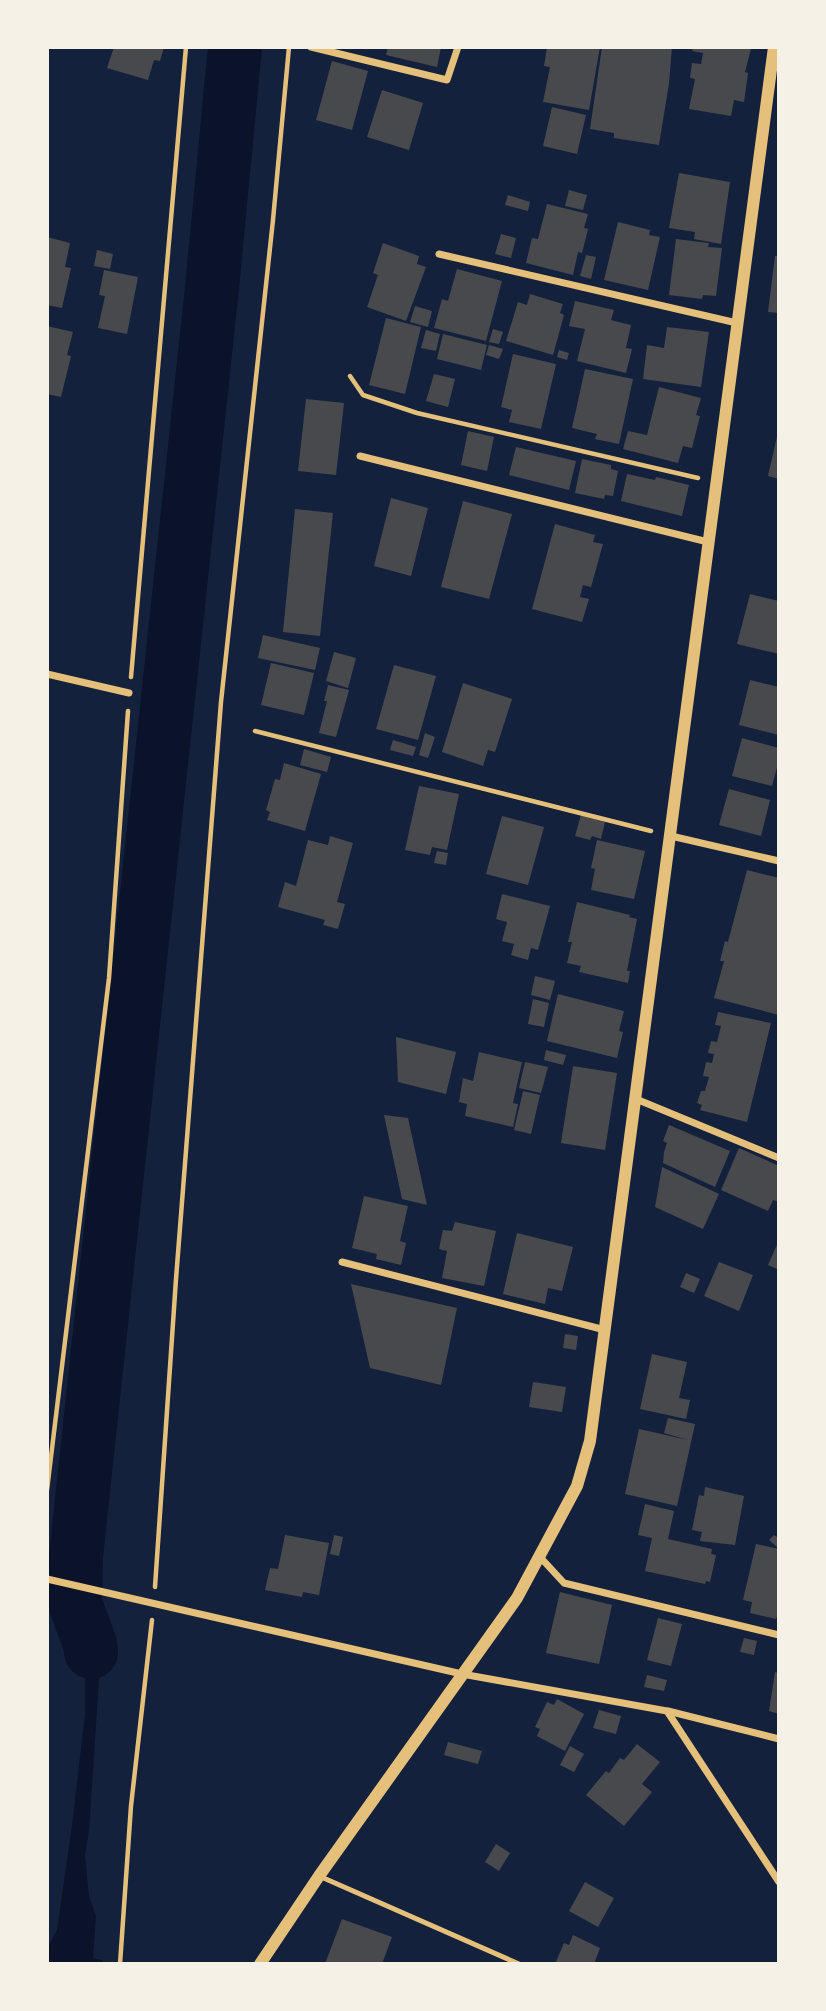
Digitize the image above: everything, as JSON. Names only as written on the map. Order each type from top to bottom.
[{"type":"street","points":[[311,47],[447,80],[458,47]]},
{"type":"street","points":[[260,1964],[517,1598],[577,1486],[584,1464],[590,1441],[636,1099],[774,47]]},
{"type":"street","points":[[439,254],[737,323]]},
{"type":"street","points":[[360,456],[708,542]]},
{"type":"street","points":[[47,674],[129,693]]},
{"type":"street","points":[[671,836],[779,861]]},
{"type":"street","points":[[636,1099],[779,1158]]},
{"type":"street","points":[[342,1262],[605,1330]]},
{"type":"street","points":[[540,1557],[564,1583],[779,1635]]},
{"type":"street","points":[[47,1579],[462,1674],[667,1711],[779,1739]]},
{"type":"street","points":[[667,1711],[779,1882]]},
{"type":"lane","points":[[320,1876],[519,1964]]},
{"type":"path","points":[[47,1490],[109,978],[129,693],[186,47]]},
{"type":"path","points":[[120,1964],[131,1806],[154,1605],[175,1292],[221,702],[272,233],[289,47]]},
{"type":"path","points":[[350,376],[363,395],[417,413],[716,483]]},
{"type":"path","points":[[255,731],[671,836]]},
{"type":"water","points":[[70,1583],[88,1587],[89,1629],[99,1647],[89,1831],[85,1855],[89,1896],[96,1916],[93,1958],[102,1960],[102,1963],[47,1964],[47,1949],[57,1930],[85,1713],[85,1648],[70,1606]]},
{"type":"building","points":[[114,47],[164,47],[160,61],[154,60],[148,80],[107,68]]},
{"type":"building","points":[[388,47],[441,47],[437,67],[386,55]]},
{"type":"building","points":[[547,47],[600,47],[589,110],[543,102],[550,67],[544,66]]},
{"type":"building","points":[[602,47],[672,47],[659,145],[614,138],[614,133],[590,129]]},
{"type":"building","points":[[693,47],[751,49],[745,72],[748,73],[744,102],[734,100],[731,116],[689,109],[695,79],[690,78],[692,63],[701,64],[703,53],[692,51]]},
{"type":"building","points":[[332,61],[368,71],[352,130],[316,120]]},
{"type":"building","points":[[382,90],[423,103],[409,150],[367,137]]},
{"type":"building","points":[[552,107],[586,115],[577,154],[543,146]]},
{"type":"building","points":[[679,173],[730,182],[721,244],[694,239],[695,232],[669,228]]},
{"type":"building","points":[[569,190],[587,195],[583,210],[565,206]]},
{"type":"building","points":[[508,195],[530,202],[528,211],[505,205]]},
{"type":"building","points":[[547,204],[588,214],[584,228],[588,229],[582,253],[578,252],[573,275],[526,263],[532,238],[538,239]]},
{"type":"building","points":[[618,222],[650,230],[649,235],[660,237],[648,290],[604,280]]},
{"type":"building","points":[[501,234],[516,238],[511,258],[495,254]]},
{"type":"building","points":[[47,237],[70,243],[65,267],[71,268],[62,308],[47,305]]},
{"type":"building","points":[[676,239],[709,243],[708,247],[722,248],[716,296],[703,295],[702,299],[669,295]]},
{"type":"building","points":[[383,243],[419,256],[417,264],[426,267],[406,321],[367,307],[378,275],[373,273]]},
{"type":"building","points":[[97,250],[113,254],[110,269],[94,266]]},
{"type":"building","points":[[586,255],[596,257],[591,279],[580,276]]},
{"type":"building","points":[[775,256],[779,256],[779,313],[768,312]]},
{"type":"building","points":[[457,269],[502,281],[486,341],[434,328],[442,299],[448,301]]},
{"type":"building","points":[[104,270],[138,277],[127,334],[98,328],[105,296],[99,295]]},
{"type":"building","points":[[530,294],[563,304],[560,313],[564,315],[553,355],[506,341],[518,302],[527,305]]},
{"type":"building","points":[[575,301],[614,310],[611,320],[631,325],[626,348],[632,349],[626,373],[577,361],[585,329],[569,326]]},
{"type":"building","points":[[415,306],[432,311],[428,327],[410,322]]},
{"type":"building","points":[[386,318],[421,327],[405,394],[369,385]]},
{"type":"building","points":[[47,326],[73,332],[67,355],[71,356],[61,397],[47,394]]},
{"type":"building","points":[[667,327],[709,332],[701,387],[643,379],[647,345],[664,348]]},
{"type":"building","points":[[493,329],[503,332],[499,344],[489,342]]},
{"type":"building","points":[[426,330],[440,334],[436,351],[421,348]]},
{"type":"building","points":[[443,334],[487,345],[481,370],[437,359]]},
{"type":"building","points":[[489,345],[503,349],[499,359],[486,355]]},
{"type":"building","points":[[559,350],[569,353],[567,360],[557,357]]},
{"type":"building","points":[[513,354],[556,364],[541,429],[509,422],[512,410],[501,407]]},
{"type":"building","points":[[585,369],[633,379],[619,444],[595,439],[597,434],[572,428]]},
{"type":"building","points":[[434,374],[455,379],[448,407],[426,401]]},
{"type":"building","points":[[659,387],[701,398],[696,415],[700,416],[692,448],[683,446],[678,463],[623,449],[628,431],[647,435]]},
{"type":"building","points":[[306,399],[344,403],[336,475],[298,471]]},
{"type":"building","points":[[468,431],[494,437],[487,471],[461,465]]},
{"type":"building","points":[[779,433],[779,479],[768,476]]},
{"type":"building","points":[[516,447],[576,461],[569,490],[509,475]]},
{"type":"building","points":[[582,459],[611,465],[611,469],[618,471],[613,496],[605,495],[604,499],[575,493]]},
{"type":"building","points":[[627,474],[655,480],[656,477],[689,485],[682,516],[621,501]]},
{"type":"building","points":[[391,498],[428,508],[411,576],[374,566]]},
{"type":"building","points":[[463,501],[512,514],[489,599],[441,587]]},
{"type":"building","points":[[295,509],[333,513],[320,636],[283,632]]},
{"type":"building","points":[[555,524],[595,535],[593,542],[603,544],[591,587],[583,585],[580,597],[589,599],[582,622],[532,609]]},
{"type":"building","points":[[750,594],[779,601],[779,654],[737,644]]},
{"type":"building","points":[[263,635],[320,648],[315,670],[258,658]]},
{"type":"building","points":[[334,652],[356,658],[348,688],[326,681]]},
{"type":"building","points":[[271,663],[314,673],[304,715],[261,705]]},
{"type":"building","points":[[394,665],[436,676],[418,740],[376,729]]},
{"type":"building","points":[[750,680],[779,687],[779,735],[739,725]]},
{"type":"building","points":[[463,683],[512,699],[495,752],[488,750],[483,766],[442,752]]},
{"type":"building","points":[[328,685],[349,690],[336,737],[319,733]]},
{"type":"building","points":[[425,733],[435,737],[428,758],[419,755]]},
{"type":"building","points":[[742,738],[779,748],[779,760],[772,786],[732,776]]},
{"type":"building","points":[[393,740],[416,747],[413,756],[390,750]]},
{"type":"building","points":[[304,749],[331,757],[327,772],[300,765]]},
{"type":"building","points":[[284,763],[321,774],[305,831],[267,820],[270,812],[266,810],[275,779],[280,780]]},
{"type":"building","points":[[419,786],[459,794],[447,850],[432,847],[430,855],[405,850]]},
{"type":"building","points":[[729,789],[770,800],[761,836],[719,825]]},
{"type":"building","points":[[581,815],[605,822],[601,839],[592,836],[590,840],[575,836]]},
{"type":"building","points":[[502,816],[544,827],[528,885],[486,874]]},
{"type":"building","points":[[330,836],[353,843],[337,902],[345,904],[338,929],[323,925],[325,920],[278,907],[285,882],[296,886],[308,840],[328,845]]},
{"type":"building","points":[[597,840],[645,851],[634,899],[591,890],[595,869],[591,868]]},
{"type":"building","points":[[437,851],[448,853],[446,865],[434,863]]},
{"type":"building","points":[[747,870],[779,878],[779,1015],[714,998],[724,961],[720,961],[725,941],[728,942]]},
{"type":"building","points":[[502,894],[550,906],[538,950],[531,948],[528,960],[511,955],[514,944],[502,941],[507,922],[496,919]]},
{"type":"building","points":[[577,902],[637,919],[627,971],[630,971],[628,983],[579,972],[581,966],[567,963],[572,942],[568,942]]},
{"type":"building","points":[[535,976],[555,981],[550,1000],[531,995]]},
{"type":"building","points":[[558,994],[624,1011],[619,1031],[623,1032],[617,1058],[547,1041]]},
{"type":"building","points":[[533,999],[549,1003],[544,1027],[528,1024]]},
{"type":"building","points":[[718,1012],[771,1023],[747,1122],[700,1110],[702,1105],[697,1103],[701,1091],[705,1091],[709,1077],[703,1076],[706,1062],[712,1063],[714,1054],[708,1053],[711,1041],[717,1042],[721,1026],[715,1025]]},
{"type":"building","points":[[396,1037],[456,1052],[446,1094],[398,1082]]},
{"type":"building","points":[[546,1050],[566,1055],[563,1065],[544,1060]]},
{"type":"building","points":[[479,1052],[522,1062],[513,1103],[518,1104],[513,1127],[465,1116],[467,1104],[459,1102],[463,1078],[473,1081]]},
{"type":"building","points":[[525,1062],[548,1067],[541,1093],[519,1088]]},
{"type":"building","points":[[573,1066],[617,1073],[605,1150],[561,1143]]},
{"type":"building","points":[[523,1091],[540,1095],[531,1134],[514,1130]]},
{"type":"building","points":[[384,1115],[408,1118],[427,1205],[402,1199]]},
{"type":"building","points":[[669,1125],[730,1151],[715,1187],[663,1163],[667,1143],[663,1141]]},
{"type":"building","points":[[739,1148],[779,1166],[779,1202],[773,1200],[768,1211],[721,1190]]},
{"type":"building","points":[[662,1167],[719,1194],[703,1229],[655,1207]]},
{"type":"building","points":[[364,1196],[408,1206],[400,1241],[406,1243],[401,1265],[376,1259],[377,1254],[352,1248]]},
{"type":"building","points":[[455,1222],[496,1231],[484,1286],[442,1278],[447,1251],[439,1249],[443,1230],[452,1231]]},
{"type":"building","points":[[517,1233],[573,1247],[562,1291],[548,1288],[545,1304],[503,1294]]},
{"type":"building","points":[[779,1240],[779,1270],[768,1265]]},
{"type":"building","points":[[719,1262],[753,1275],[739,1311],[704,1296]]},
{"type":"building","points":[[686,1273],[700,1279],[694,1293],[680,1287]]},
{"type":"building","points":[[351,1284],[457,1308],[441,1385],[370,1368]]},
{"type":"building","points":[[565,1334],[578,1336],[576,1350],[563,1348]]},
{"type":"building","points":[[652,1354],[687,1362],[679,1398],[690,1400],[686,1419],[640,1409]]},
{"type":"building","points":[[533,1382],[566,1387],[562,1412],[529,1407]]},
{"type":"building","points":[[668,1418],[695,1424],[677,1506],[625,1494],[639,1429],[688,1440],[664,1433]]},
{"type":"building","points":[[705,1487],[744,1496],[735,1545],[700,1541],[702,1532],[692,1530],[699,1495],[704,1496]]},
{"type":"building","points":[[645,1504],[674,1511],[668,1539],[712,1549],[711,1554],[716,1555],[710,1582],[706,1581],[705,1584],[645,1571],[652,1538],[638,1535]]},
{"type":"building","points":[[285,1535],[329,1543],[319,1595],[303,1592],[302,1597],[265,1590],[270,1568],[278,1569]]},
{"type":"building","points":[[334,1535],[343,1537],[339,1556],[330,1554]]},
{"type":"building","points":[[774,1535],[779,1538],[777,1547],[769,1540]]},
{"type":"building","points":[[756,1544],[779,1549],[779,1611],[776,1619],[750,1613],[752,1602],[743,1600]]},
{"type":"building","points":[[560,1592],[612,1605],[599,1664],[546,1653]]},
{"type":"building","points":[[658,1618],[682,1624],[671,1666],[647,1660]]},
{"type":"building","points":[[744,1638],[757,1641],[754,1655],[740,1652]]},
{"type":"building","points":[[775,1672],[779,1673],[779,1714],[769,1711]]},
{"type":"building","points":[[647,1675],[667,1680],[664,1691],[644,1687]]},
{"type":"building","points":[[557,1699],[584,1714],[565,1751],[537,1736],[540,1729],[535,1727],[547,1702],[554,1705]]},
{"type":"building","points":[[599,1710],[621,1716],[616,1734],[593,1728]]},
{"type":"building","points":[[448,1742],[482,1751],[478,1764],[444,1755]]},
{"type":"building","points":[[637,1744],[660,1762],[642,1784],[652,1792],[624,1826],[586,1795],[606,1771],[609,1773],[620,1758],[624,1760]]},
{"type":"building","points":[[570,1746],[584,1754],[574,1772],[560,1765]]},
{"type":"building","points":[[496,1844],[510,1853],[499,1871],[485,1862]]},
{"type":"building","points":[[585,1882],[614,1898],[598,1927],[569,1911]]},
{"type":"building","points":[[342,1919],[392,1937],[382,1964],[325,1964]]},
{"type":"building","points":[[573,1935],[600,1948],[594,1964],[555,1964],[564,1943],[569,1945]]},
{"type":"waterway","points":[[91,1652],[75,1603],[76,1556],[212,288],[235,47]]}]
